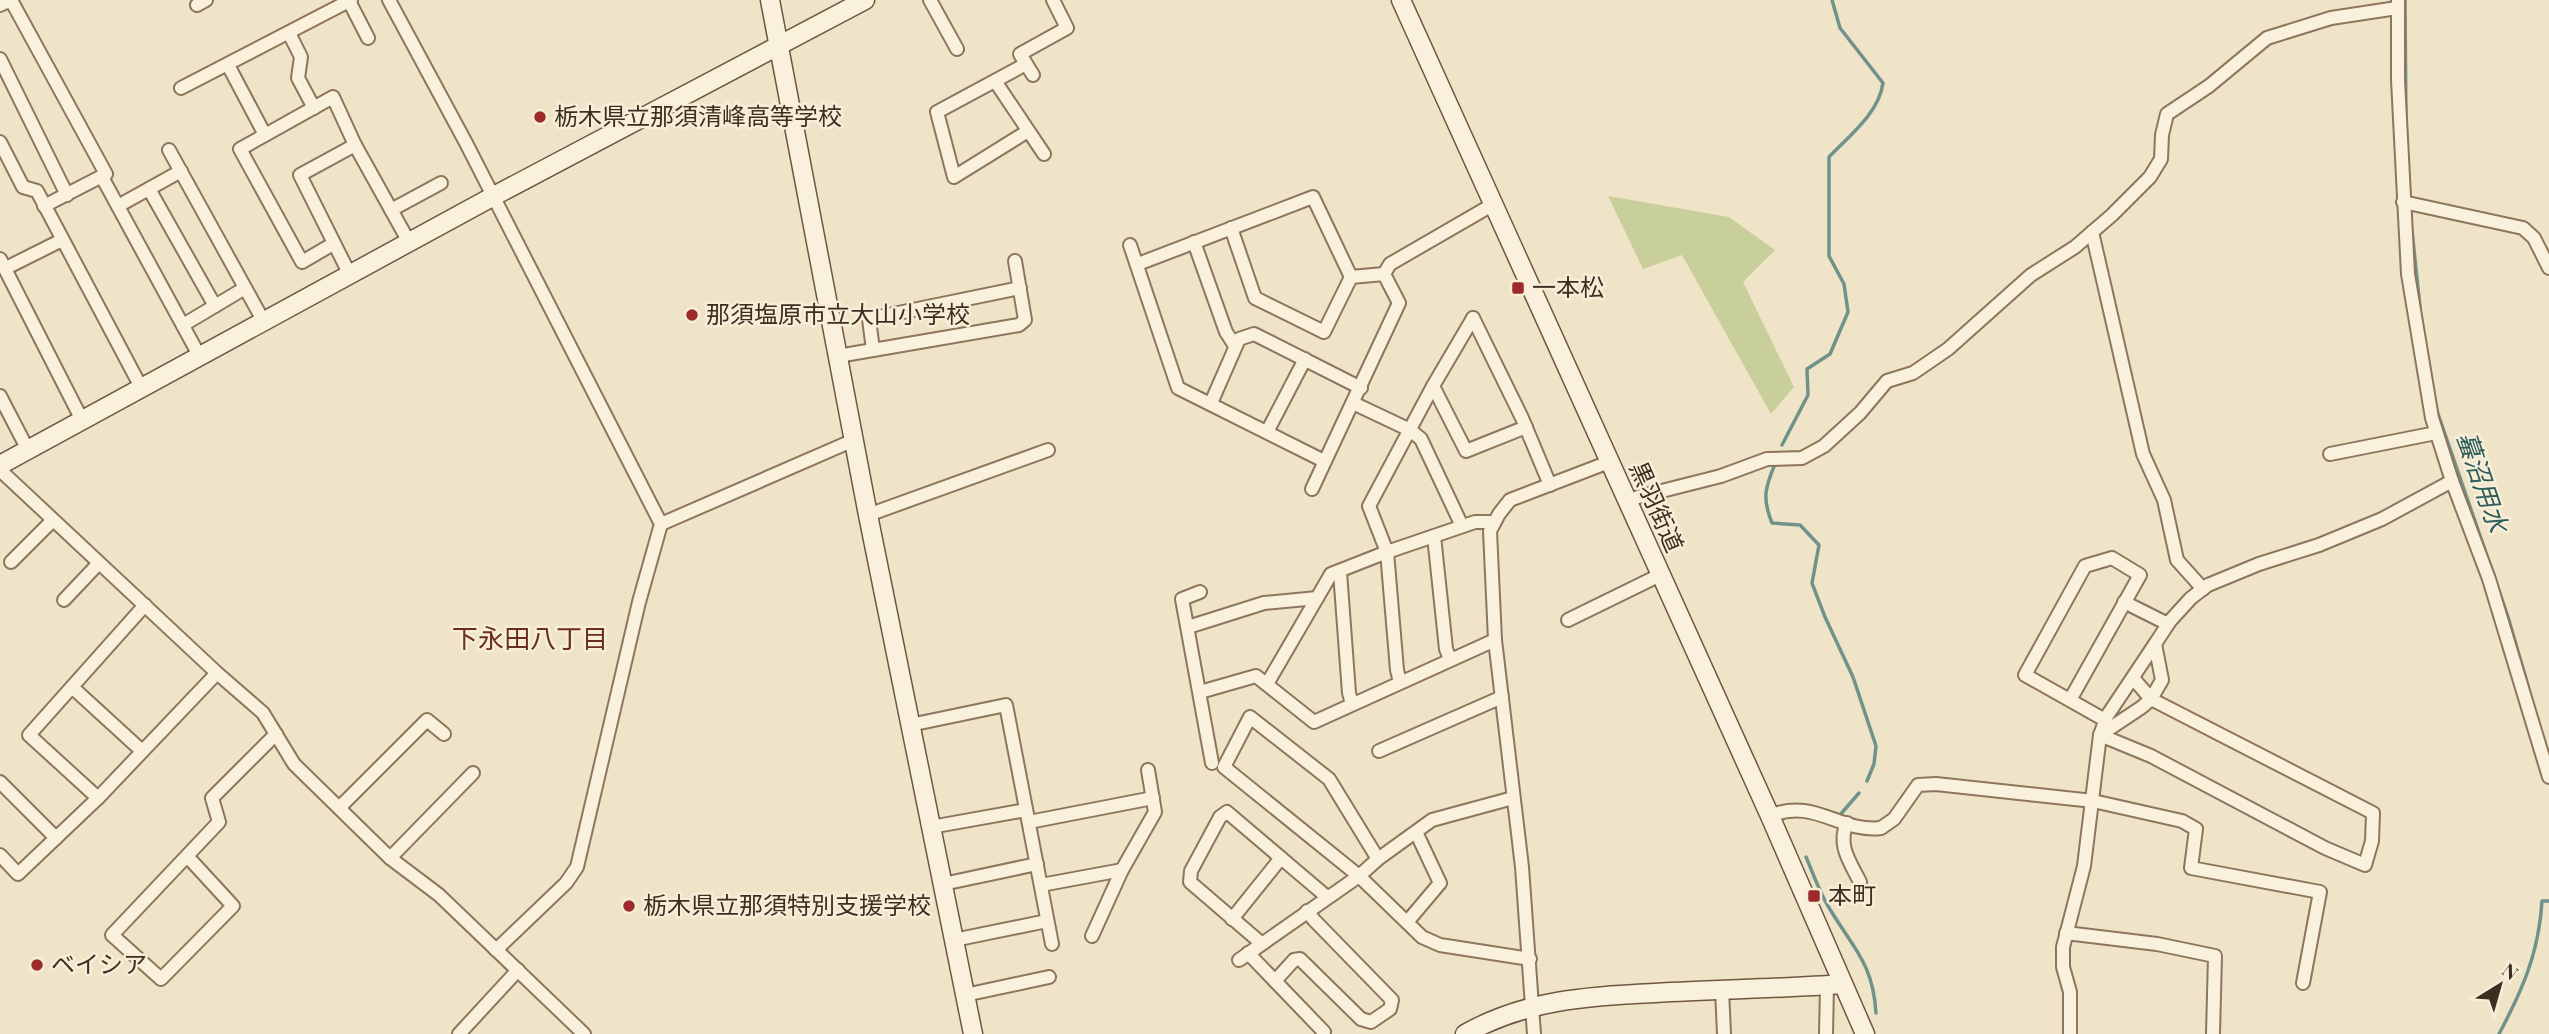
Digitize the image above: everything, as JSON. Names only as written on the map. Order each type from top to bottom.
[{"type":"street","points":[[0,5],[11,0],[106,174],[44,206]]},
{"type":"street","points":[[389,0],[466,143],[661,524],[639,602],[577,867],[566,883],[496,950]]},
{"type":"street","points":[[770,0],[868,515],[973,1034]]},
{"type":"street","points":[[584,1034],[439,895],[390,858],[294,764],[263,713],[0,468],[82,420],[492,197],[865,0]]},
{"type":"street","points":[[930,0],[957,49]]},
{"type":"street","points":[[1028,131],[954,177],[937,112],[995,80],[1030,70],[1020,54],[1067,28],[1053,0]]},
{"type":"street","name":"黒羽街道","points":[[1401,0],[1770,816],[1834,984],[1865,1034]]},
{"type":"street","points":[[181,88],[350,1],[368,38]]},
{"type":"street","points":[[1627,502],[1721,476],[1767,459],[1802,458],[1825,446],[1860,413],[1887,381],[1913,373],[1948,349],[2031,275],[2075,247],[2150,177],[2161,159],[2167,114],[2209,86],[2267,38],[2331,18],[2397,4],[2403,202],[2408,274],[2418,342],[2436,433],[2489,579],[2549,777]]},
{"type":"street","points":[[289,33],[301,57],[298,78],[314,108]]},
{"type":"street","points":[[0,59],[67,195]]},
{"type":"street","points":[[228,65],[265,135]]},
{"type":"street","points":[[995,80],[1044,154]]},
{"type":"street","points":[[333,244],[302,262],[240,149],[333,97],[355,145],[409,242]]},
{"type":"street","points":[[0,142],[23,187],[37,191],[142,389]]},
{"type":"street","points":[[349,275],[300,174],[355,145]]},
{"type":"street","points":[[169,150],[264,322]]},
{"type":"street","points":[[118,206],[181,172]]},
{"type":"street","points":[[102,177],[200,357]]},
{"type":"street","points":[[391,210],[441,183]]},
{"type":"street","points":[[149,189],[215,306]]},
{"type":"street","points":[[1138,264],[1313,197],[1352,276]]},
{"type":"street","points":[[2403,202],[2523,228],[2534,238],[2549,268]]},
{"type":"street","points":[[1384,274],[1390,264],[1492,205]]},
{"type":"street","points":[[1231,228],[1255,298],[1324,331],[1352,276]]},
{"type":"street","points":[[2092,232],[2143,454],[2164,500],[2177,560],[2203,589]]},
{"type":"street","points":[[62,240],[3,264],[82,420]]},
{"type":"street","points":[[1194,242],[1226,332],[1235,346]]},
{"type":"street","points":[[1130,245],[1178,388],[1324,461]]},
{"type":"street","points":[[838,356],[1018,325],[1026,320],[1015,261]]},
{"type":"street","points":[[1352,276],[1384,274]]},
{"type":"street","points":[[1312,489],[1399,303],[1384,274]]},
{"type":"street","points":[[183,325],[245,288]]},
{"type":"street","points":[[873,350],[869,319],[1020,288]]},
{"type":"street","points":[[1400,682],[1387,552],[1370,506],[1433,386],[1474,318],[1526,427],[1550,485]]},
{"type":"street","points":[[1211,403],[1235,346],[1239,340],[1254,334],[1361,388]]},
{"type":"street","points":[[1267,432],[1305,359]]},
{"type":"street","points":[[1433,386],[1466,451],[1526,427]]},
{"type":"street","points":[[0,396],[28,450]]},
{"type":"street","points":[[1353,403],[1410,430],[1421,439],[1462,526]]},
{"type":"street","points":[[2330,454],[2436,433]]},
{"type":"street","points":[[661,524],[854,440]]},
{"type":"street","points":[[868,515],[1048,450]]},
{"type":"street","points":[[1534,1034],[1522,867],[1495,640],[1489,538],[1493,522],[1510,500],[1609,462]]},
{"type":"street","points":[[2070,1034],[2070,992],[2063,967],[2063,947],[2084,866],[2100,735],[2105,720],[2168,624],[2191,598],[2203,589],[2259,564],[2319,545],[2369,524],[2452,481]]},
{"type":"street","points":[[11,562],[53,520]]},
{"type":"street","points":[[1267,684],[1331,574],[1462,526],[1475,522],[1493,522]]},
{"type":"street","points":[[1434,536],[1446,649],[1450,659]]},
{"type":"street","points":[[2070,700],[2140,575],[2112,558],[2085,566],[2025,675],[2105,720]]},
{"type":"street","points":[[64,600],[100,563]]},
{"type":"street","points":[[1340,572],[1352,704]]},
{"type":"street","points":[[1567,620],[1660,575]]},
{"type":"street","points":[[1200,592],[1182,599],[1212,763]]},
{"type":"street","points":[[1188,627],[1264,603],[1317,598]]},
{"type":"street","points":[[2124,602],[2168,624]]},
{"type":"street","points":[[98,798],[29,735],[145,605]]},
{"type":"street","points":[[1200,692],[1256,676],[1314,722],[1495,640]]},
{"type":"street","points":[[2100,735],[2151,699],[2162,680],[2155,644]]},
{"type":"street","points":[[0,855],[18,874],[98,798],[217,673]]},
{"type":"street","points":[[2100,735],[2151,756],[2325,848],[2365,864],[2372,841],[2373,813],[2151,699],[2133,678]]},
{"type":"street","points":[[72,687],[142,751]]},
{"type":"street","points":[[1379,751],[1502,697]]},
{"type":"street","points":[[910,725],[1006,705],[1052,944]]},
{"type":"street","points":[[1378,859],[1329,779],[1250,717],[1224,767],[1359,876],[1422,937],[1440,945],[1530,959]]},
{"type":"street","points":[[340,807],[427,720],[444,734]]},
{"type":"street","points":[[187,856],[233,906],[161,979],[112,935],[219,822],[212,798],[276,734]]},
{"type":"street","points":[[1092,936],[1122,870],[1155,812],[1148,770]]},
{"type":"street","points":[[390,858],[473,773]]},
{"type":"street","points":[[0,782],[56,838]]},
{"type":"street","points":[[1770,816],[1794,808],[1873,829],[1881,828],[1894,819],[1918,785],[1936,784],[2093,801],[2182,821],[2196,829],[2191,867],[2320,892],[2303,983]]},
{"type":"street","points":[[931,827],[1153,798]]},
{"type":"street","points":[[1323,1034],[1275,981],[1244,957],[1359,876],[1432,820],[1513,798]]},
{"type":"street","points":[[1261,943],[1190,882],[1191,871],[1220,817],[1227,812],[1327,897]]},
{"type":"street","points":[[1847,823],[1843,843],[1860,881]]},
{"type":"street","points":[[1408,921],[1440,883],[1416,832]]},
{"type":"street","points":[[1232,919],[1282,858]]},
{"type":"street","points":[[943,884],[1037,864]]},
{"type":"street","points":[[1041,885],[1122,870]]},
{"type":"street","points":[[1275,981],[1294,960],[1300,960],[1361,1018],[1371,1022],[1390,1009],[1392,1000],[1307,911]]},
{"type":"street","points":[[954,940],[1048,920]]},
{"type":"street","points":[[2066,933],[2157,944],[2215,956],[2213,1034]]},
{"type":"street","points":[[459,1034],[518,970]]},
{"type":"street","points":[[965,995],[1049,977]]},
{"type":"street","points":[[1465,1034],[1533,1006],[1581,997],[1834,984],[1826,1034]]},
{"type":"street","points":[[1722,989],[1724,1034]]},
{"type":"green space","points":[[1608,196],[1729,217],[1775,250],[1743,282],[1794,387],[1771,414],[1682,255],[1643,269]]},
{"type":"waterway","points":[[1782,445],[1808,395],[1807,369],[1830,354],[1848,312],[1844,284],[1829,256],[1829,157],[1869,114],[1876,104],[1883,83],[1840,28],[1832,0]]},
{"type":"waterway","name":"蟇沼用水","points":[[2405,0],[2406,124]]},
{"type":"waterway","name":"蟇沼用水","points":[[2412,231],[2420,307]]},
{"type":"waterway","name":"蟇沼用水","points":[[2437,411],[2508,617],[2528,686]]},
{"type":"waterway","points":[[1775,464],[1766,493],[1769,514],[1772,523],[1800,525],[1819,545],[1812,583],[1853,677],[1876,746],[1874,764],[1867,781]]},
{"type":"waterway","points":[[1839,816],[1859,793]]},
{"type":"waterway","points":[[1806,857],[1825,900],[1866,968],[1876,1013]]},
{"type":"waterway","name":"蟇沼用水","points":[[2499,1034],[2528,970],[2537,937],[2542,901],[2549,901]]},
{"type":"place","name":"栃木県立那須清峰高等学校","points":[[540,117]]},
{"type":"place","name":"一本松","points":[[1518,288]]},
{"type":"place","name":"那須塩原市立大山小学校","points":[[692,315]]},
{"type":"place","name":"本町","points":[[1814,896]]},
{"type":"place","name":"栃木県立那須特別支援学校","points":[[629,906]]},
{"type":"place","name":"ベイシア","points":[[37,965]]},
{"type":"district","name":"下永田八丁目","points":[[530,639]]}]
